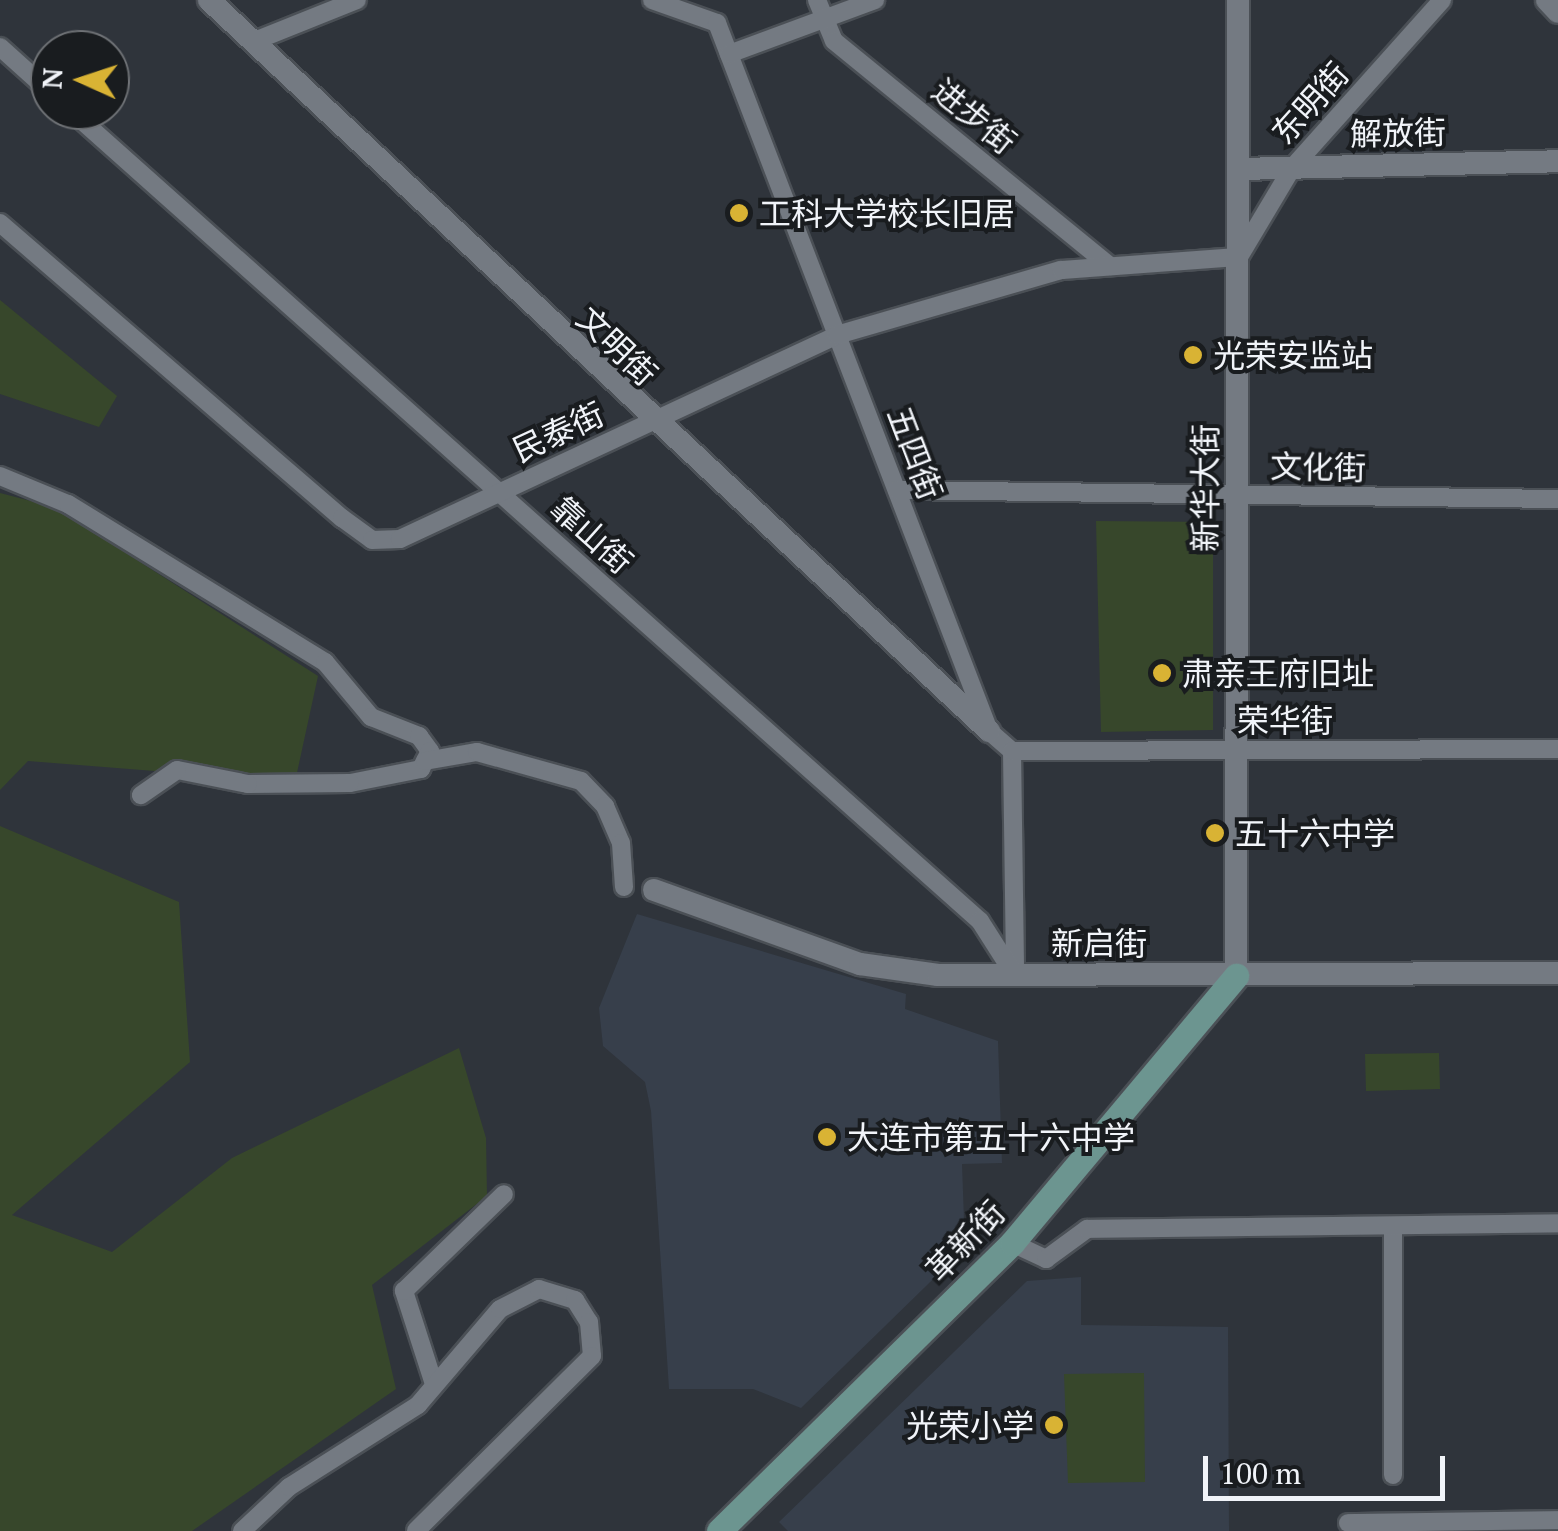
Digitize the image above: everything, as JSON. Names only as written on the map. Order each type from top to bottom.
[{"type":"main road","name":"革新街","points":[[719,1531],[1012,1243],[1236,976]]},
{"type":"street","name":"文明街","points":[[209,0],[650,422],[990,730]]},
{"type":"street","points":[[252,42],[357,0]]},
{"type":"street","name":"五四街","points":[[652,0],[716,22],[990,730],[1012,751]]},
{"type":"street","name":"进步街","points":[[817,0],[834,42],[1110,266]]},
{"type":"street","points":[[729,54],[875,0]]},
{"type":"street","name":"新华大街","points":[[1236,976],[1238,0]]},
{"type":"street","name":"东明街","points":[[1239,257],[1292,168],[1442,0]]},
{"type":"street","points":[[1547,0],[1558,12]]},
{"type":"street","points":[[0,48],[30,74]]},
{"type":"street","name":"靠山街","points":[[92,130],[980,921],[1016,976]]},
{"type":"street","name":"解放街","points":[[1240,169],[1558,162]]},
{"type":"street","name":"民泰街","points":[[0,222],[372,540],[400,539],[837,334],[1061,270],[1239,257]]},
{"type":"street","points":[[0,476],[68,504],[325,662],[371,717],[419,736],[430,751],[425,761]]},
{"type":"street","name":"文化街","points":[[897,490],[1558,500]]},
{"type":"street","name":"荣华街","points":[[1012,751],[1558,749]]},
{"type":"street","points":[[1012,751],[1016,976]]},
{"type":"street","points":[[141,794],[176,770],[248,784],[350,784],[425,761],[494,754],[580,781],[605,806],[621,844],[624,888]]},
{"type":"street","name":"新启街","points":[[654,890],[860,964],[1016,976],[1558,973]]},
{"type":"street","points":[[433,1381],[404,1290],[504,1194]]},
{"type":"street","points":[[1012,1243],[1046,1259],[1086,1229],[1558,1223]]},
{"type":"street","points":[[1392,1226],[1393,1476]]},
{"type":"street","points":[[242,1531],[289,1487],[418,1405],[433,1381],[500,1309],[538,1289],[575,1300],[589,1322],[592,1356],[416,1531]]},
{"type":"street","points":[[1348,1523],[1558,1520]]},
{"type":"shaded area","name":"大连市第五十六中学","points":[[637,914],[906,994],[905,1009],[998,1041],[1002,1163],[962,1164],[965,1248],[801,1408],[753,1389],[669,1389],[651,1111],[645,1082],[603,1046],[599,1008]]},
{"type":"shaded area","name":"光荣小学","points":[[1081,1277],[1081,1325],[1228,1327],[1229,1531],[788,1531],[779,1522],[1027,1281]]},
{"type":"green space","points":[[0,300],[117,396],[99,427],[0,394]]},
{"type":"green space","points":[[0,493],[54,507],[318,676],[295,782],[28,761],[0,790]]},
{"type":"green space","points":[[1096,521],[1213,522],[1213,730],[1101,732]]},
{"type":"green space","points":[[0,826],[179,902],[190,1062],[12,1215],[112,1252],[232,1158],[459,1048],[486,1138],[487,1196],[372,1285],[396,1389],[192,1531],[0,1531]]},
{"type":"green space","points":[[1439,1053],[1440,1089],[1366,1091],[1365,1054]]},
{"type":"green space","points":[[1144,1373],[1145,1482],[1068,1483],[1064,1374]]},
{"type":"place","name":"工科大学校长旧居","points":[[739,213]]},
{"type":"place","name":"光荣安监站","points":[[1193,355]]},
{"type":"place","name":"肃亲王府旧址","points":[[1162,673]]},
{"type":"place","name":"五十六中学","points":[[1215,833]]},
{"type":"place","name":"大连市第五十六中学","points":[[827,1137]]},
{"type":"place","name":"光荣小学","points":[[1054,1425]]}]
